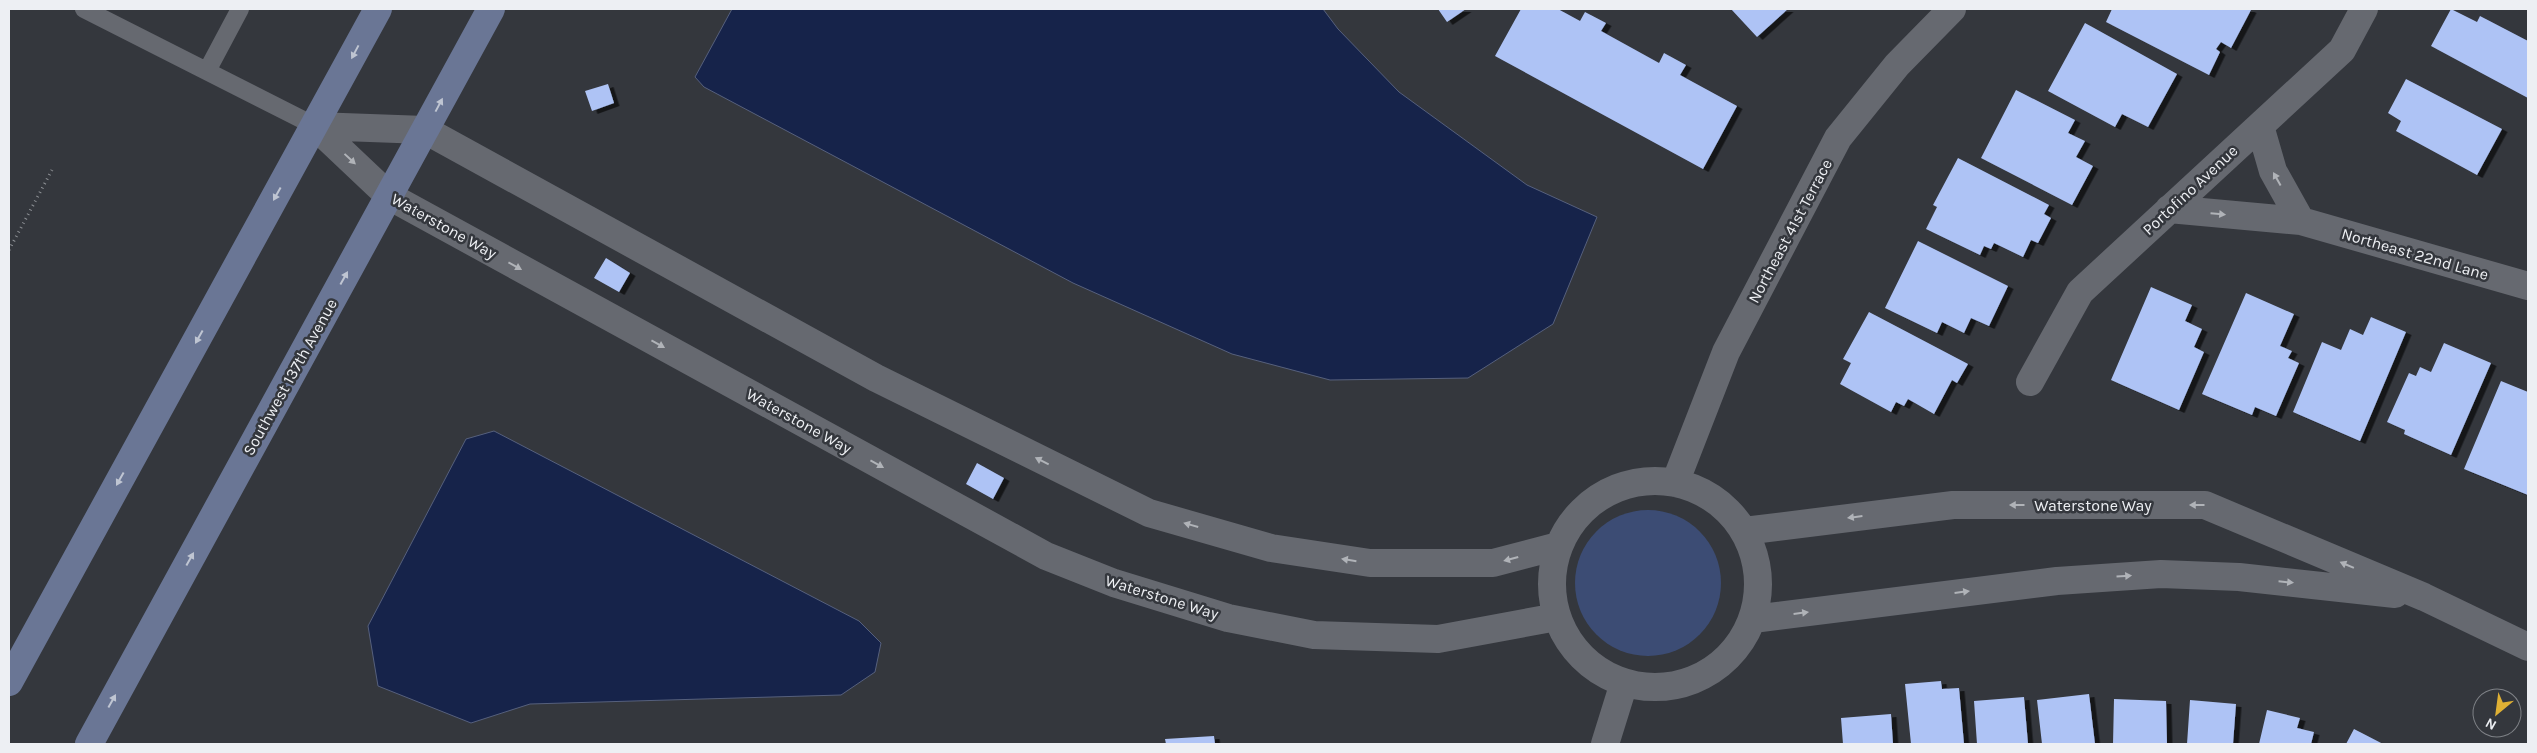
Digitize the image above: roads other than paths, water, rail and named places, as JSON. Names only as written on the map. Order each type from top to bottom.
[{"type":"main road","points":[[9,682],[378,9]]},
{"type":"main road","name":"Southwest 137th Avenue","points":[[89,744],[491,9]]},
{"type":"street","name":"Northeast 41st Terrace","points":[[1675,483],[1726,352],[1838,138],[1897,65],[1952,9]]},
{"type":"street","name":"Portofino Avenue","points":[[2030,382],[2080,292],[2342,50],[2364,9]]},
{"type":"street","points":[[315,126],[425,130],[876,378],[1149,513],[1271,548],[1370,563],[1493,564],[1558,546]]},
{"type":"street","name":"Waterstone Way","points":[[315,126],[389,196],[1046,556],[1114,583],[1228,618],[1314,635],[1438,639],[1556,617]]},
{"type":"street","points":[[2260,126],[2273,171],[2301,221]]},
{"type":"street","name":"Northeast 22nd Lane","points":[[2169,209],[2301,221],[2528,286]]},
{"type":"street","points":[[1639,482],[1675,483],[1696,489],[1714,500],[1731,514],[1744,532],[1755,559],[1759,589],[1753,619],[1738,647],[1715,669],[1687,683],[1655,688],[1624,683],[1595,668],[1572,646],[1556,617],[1552,594],[1552,570],[1558,546],[1576,516],[1605,493],[1639,482]]},
{"type":"street","name":"Waterstone Way","points":[[1744,532],[1953,505],[2205,505],[2424,597],[2528,647]]},
{"type":"street","name":"Waterstone Way","points":[[1753,619],[2057,580],[2162,574],[2239,577],[2424,597]]},
{"type":"street","points":[[1605,744],[1624,683]]},
{"type":"lane","points":[[84,9],[315,126]]},
{"type":"lane","points":[[207,71],[240,9]]}]
